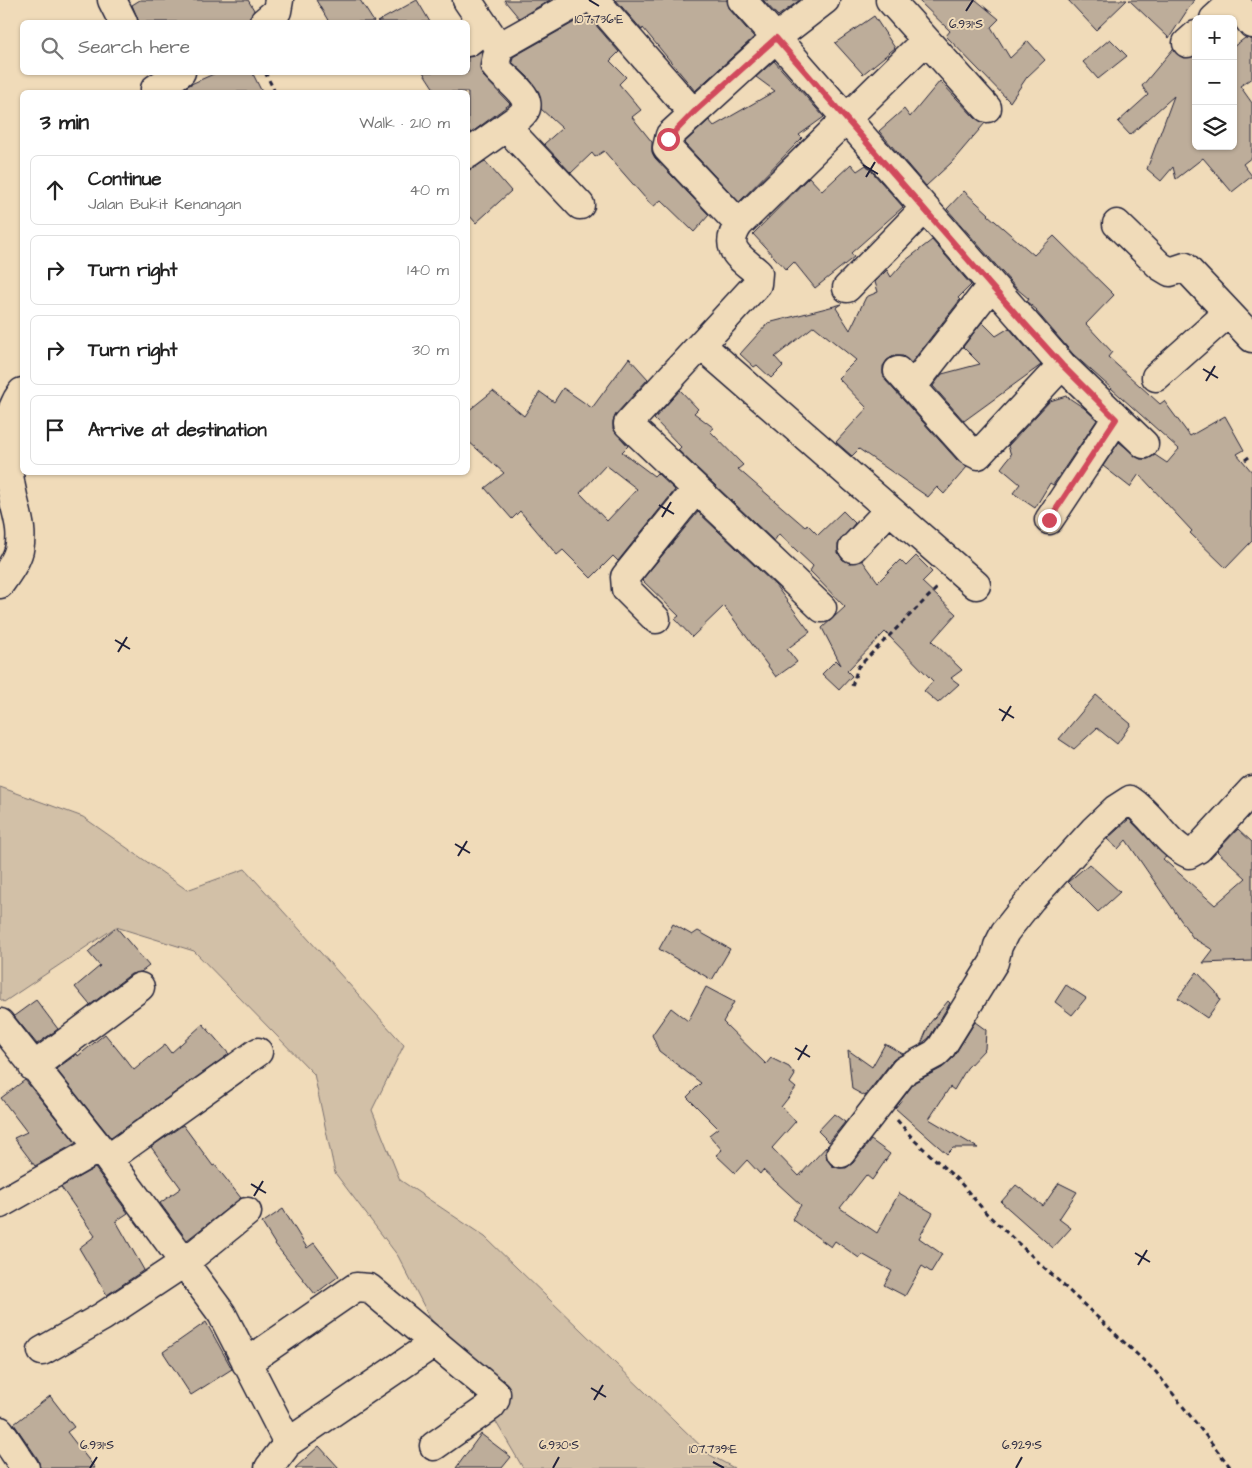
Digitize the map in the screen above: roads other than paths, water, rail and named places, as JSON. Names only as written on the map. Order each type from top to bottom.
[{"type":"street","points":[[112,0],[122,20]]},
{"type":"street","points":[[266,20],[277,11],[279,0]]},
{"type":"street","points":[[468,0],[495,66],[525,98],[527,105],[525,112],[470,153]]},
{"type":"street","points":[[484,39],[582,0]]},
{"type":"street","points":[[595,0],[693,113]]},
{"type":"street","points":[[742,0],[846,116],[924,209],[1062,365],[1144,444]]},
{"type":"street","points":[[739,224],[667,148],[670,135],[776,38],[825,0]]},
{"type":"street","points":[[890,0],[987,108]]},
{"type":"street","points":[[1218,15],[1234,0],[1252,24]]},
{"type":"street","points":[[822,608],[621,418],[701,345],[757,284],[758,273],[734,252],[732,233],[739,224],[846,116],[925,41]]},
{"type":"street","points":[[152,85],[175,75]]},
{"type":"street","points":[[506,127],[580,205]]},
{"type":"street","points":[[847,288],[924,209]]},
{"type":"street","points":[[1117,224],[1160,266],[1170,272],[1185,267],[1252,338]]},
{"type":"street","points":[[991,286],[906,379],[970,451],[978,455],[1062,365]]},
{"type":"street","points":[[1156,377],[1228,313]]},
{"type":"street","points":[[701,345],[966,576]]},
{"type":"street","points":[[0,584],[19,551],[21,528],[3,457],[9,418],[20,395]]},
{"type":"street","points":[[1049,520],[1116,419]]},
{"type":"street","points":[[656,619],[626,589],[626,577],[696,489]]},
{"type":"street","points":[[854,548],[889,510]]},
{"type":"street","points":[[841,1153],[905,1070],[935,1054],[941,1048],[994,962],[998,946],[1015,917],[1094,830],[1116,809],[1130,800],[1142,808],[1177,848],[1190,854],[1198,849],[1252,790]]},
{"type":"street","points":[[33,1066],[140,987]]},
{"type":"street","points":[[0,1023],[104,1154],[222,1314],[284,1433],[286,1444]]},
{"type":"street","points":[[0,1204],[104,1154],[258,1052]]},
{"type":"street","points":[[42,1351],[102,1317],[185,1262],[247,1212]]},
{"type":"street","points":[[246,1363],[356,1287],[364,1286],[369,1288],[496,1394],[491,1406],[434,1446]]},
{"type":"street","points":[[269,1468],[286,1444],[434,1343]]},
{"type":"street","points":[[0,1431],[25,1468]]}]
